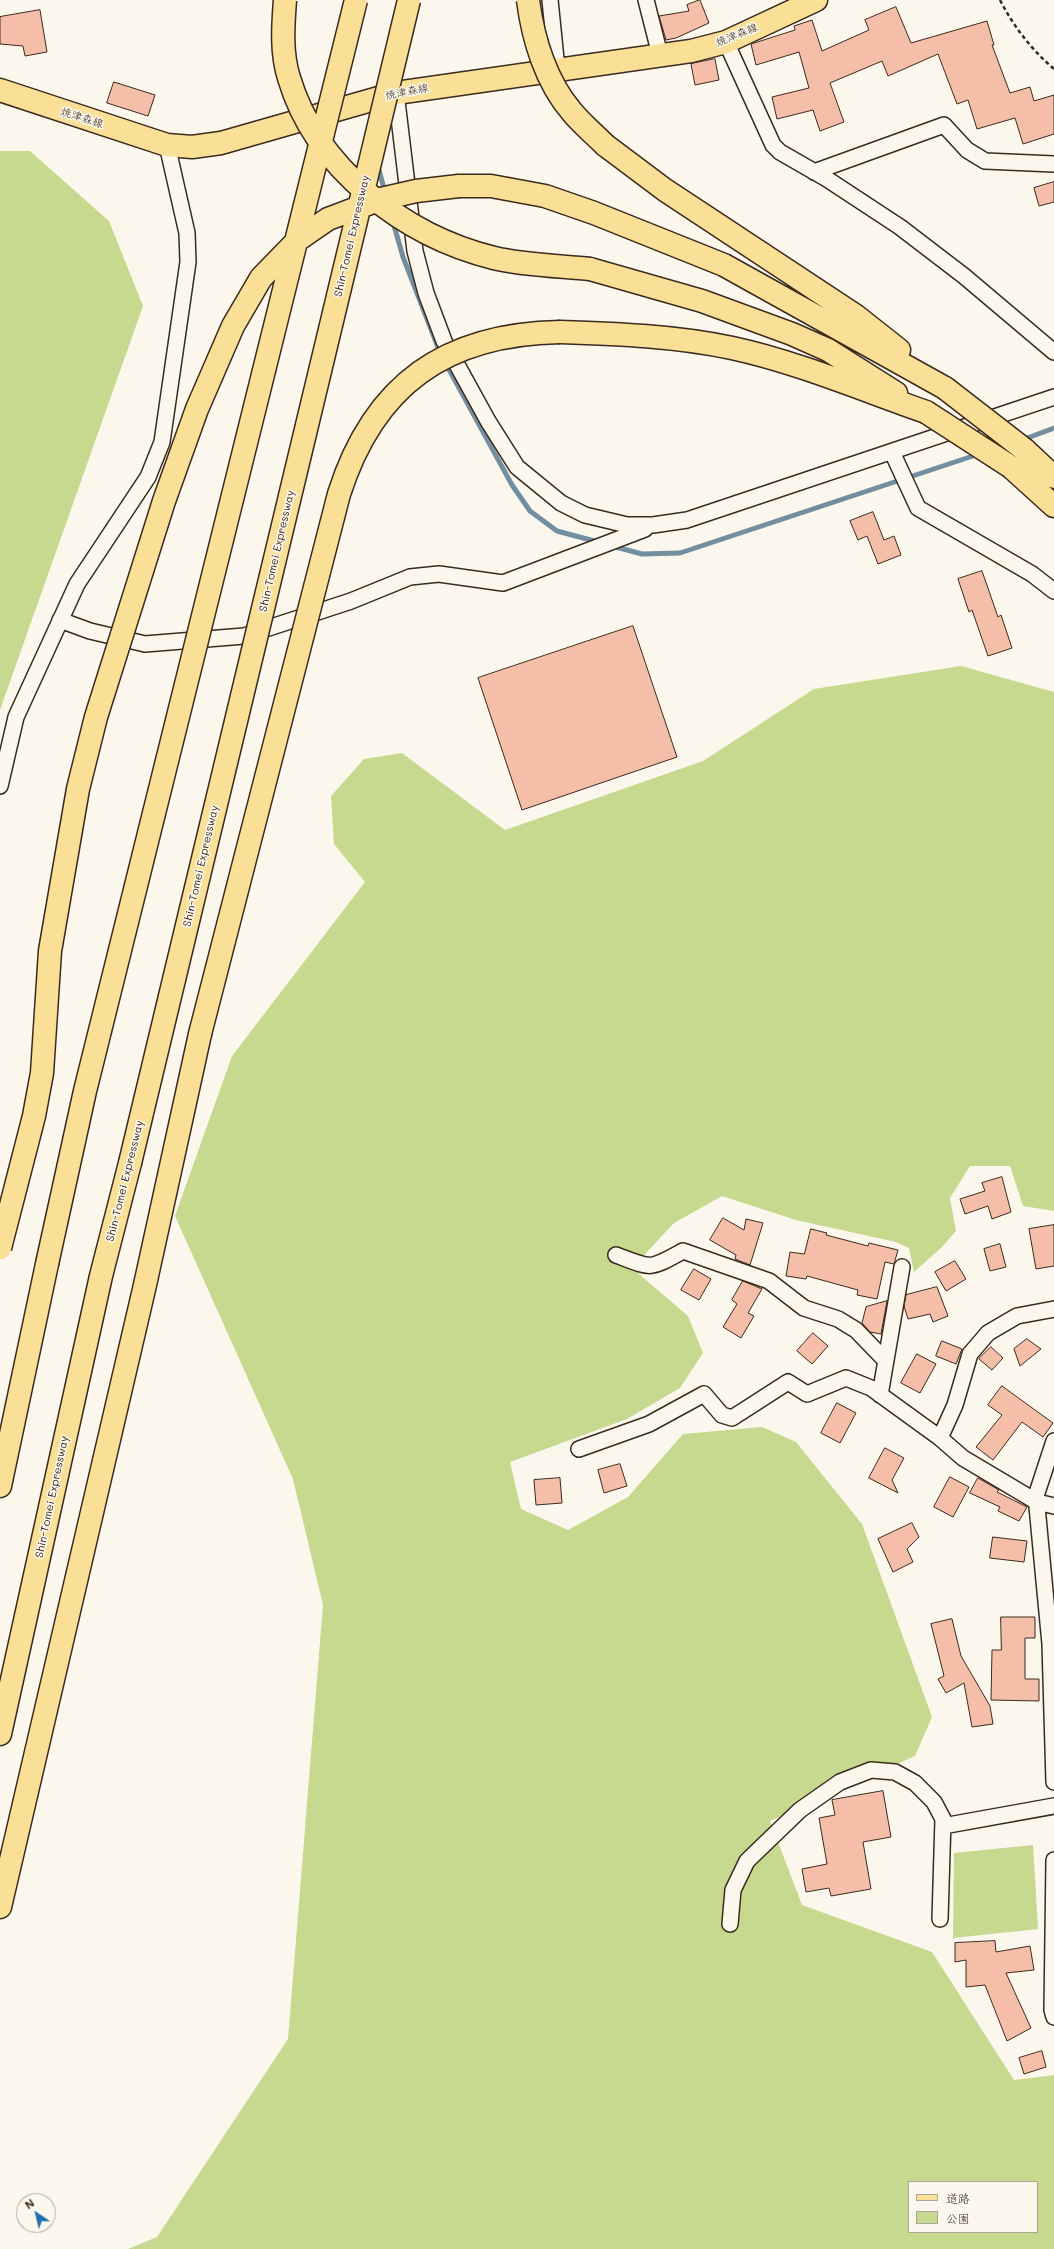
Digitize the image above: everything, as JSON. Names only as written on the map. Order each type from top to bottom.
[{"type":"main road","points":[[285,0],[285,61],[295,96],[317,137],[343,169],[377,201],[413,226],[441,240],[495,259],[590,269],[702,301],[792,334],[828,350],[1011,467],[1054,506]]},
{"type":"main road","points":[[0,1486],[85,1091],[356,0]]},
{"type":"main road","name":"Shin-Tomei Expressway","points":[[0,1734],[99,1284],[130,1163],[409,0]]},
{"type":"main road","points":[[528,0],[532,30],[552,83],[572,112],[605,145],[665,190],[856,316],[1025,450],[1054,477]]},
{"type":"main road","name":"焼津森線","points":[[0,90],[167,145],[192,148],[221,143],[396,93],[690,51],[726,42],[816,0]]},
{"type":"main road","points":[[0,1248],[34,1116],[42,1073],[50,951],[78,789],[94,724],[164,501],[197,410],[233,326],[261,278],[299,239],[328,219],[381,199],[416,191],[459,186],[491,186],[545,196],[594,213],[724,265],[945,388]]},
{"type":"main road","points":[[0,1907],[65,1624],[146,1285],[200,1034],[339,494],[355,453],[385,406],[414,377],[436,362],[460,349],[488,340],[560,332],[638,335],[732,348],[770,358],[926,412]]},
{"type":"street","points":[[550,0],[557,69]]},
{"type":"street","points":[[646,0],[660,55]]},
{"type":"street","points":[[726,42],[773,145],[780,152],[814,172],[912,236],[964,276],[1054,352]]},
{"type":"street","points":[[396,93],[415,251],[426,293],[444,341],[488,421],[517,467],[561,503],[585,515],[627,525],[653,525],[687,520],[1054,397]]},
{"type":"street","points":[[814,172],[944,125],[967,150],[985,161],[1054,164]]},
{"type":"street","points":[[0,786],[16,717],[60,620],[77,584],[148,477],[162,442],[188,262],[187,233],[167,145]]},
{"type":"street","points":[[892,452],[918,508],[1032,574],[1054,591]]},
{"type":"street","points":[[60,620],[90,631],[145,644],[244,636],[351,601],[410,577],[439,574],[503,583],[653,525]]},
{"type":"street","points":[[616,1255],[648,1267],[655,1266],[683,1250],[769,1281],[804,1308],[838,1319],[856,1330],[886,1361]]},
{"type":"street","points":[[880,1395],[902,1267]]},
{"type":"street","points":[[940,1438],[955,1405],[970,1354],[988,1333],[1016,1316],[1054,1309]]},
{"type":"street","points":[[579,1449],[649,1424],[704,1394],[722,1414],[732,1418],[788,1382],[807,1394],[846,1378],[871,1388],[940,1438],[963,1458],[1037,1502],[1054,1506]]},
{"type":"street","points":[[1054,1441],[1038,1488],[1037,1502],[1050,1644],[1054,1782]]},
{"type":"street","points":[[730,1924],[733,1890],[747,1861],[800,1810],[840,1782],[871,1770],[895,1772],[915,1783],[934,1802],[943,1819],[940,1919]]},
{"type":"street","points":[[943,1826],[1054,1806]]},
{"type":"street","points":[[1054,1860],[1052,2010],[1054,2017]]},
{"type":"path","points":[[1000,0],[1019,32],[1040,57],[1054,69]]},
{"type":"green space","points":[[0,151],[30,151],[109,221],[143,306],[0,710]]},
{"type":"green space","points":[[961,666],[1054,692],[1054,1211],[1023,1206],[1010,1166],[970,1166],[950,1198],[956,1231],[942,1247],[914,1272],[909,1248],[896,1242],[796,1220],[722,1196],[674,1223],[632,1268],[688,1316],[703,1353],[680,1388],[627,1419],[510,1462],[521,1509],[568,1530],[628,1497],[683,1434],[762,1427],[796,1442],[862,1524],[932,1717],[915,1756],[770,1821],[802,1905],[932,1952],[1014,2080],[1054,2075],[1054,2249],[128,2249],[157,2237],[288,2039],[323,1605],[293,1479],[175,1216],[232,1056],[365,882],[334,844],[331,796],[364,759],[402,753],[505,830],[703,761],[814,689]]},
{"type":"green space","points":[[1033,1845],[1038,1929],[953,1938],[954,1853]]},
{"type":"building","points":[[700,0],[709,23],[676,38],[666,40],[659,16],[689,11],[687,5]]},
{"type":"building","points":[[896,7],[911,43],[987,21],[994,45],[992,45],[1010,93],[1030,87],[1034,101],[1054,95],[1054,134],[1023,144],[1015,118],[977,129],[968,100],[957,104],[938,54],[888,76],[882,61],[830,83],[844,122],[820,131],[813,110],[777,119],[772,97],[809,88],[799,52],[756,65],[751,44],[795,30],[794,26],[812,20],[822,51],[869,30],[865,20]]},
{"type":"building","points":[[40,10],[47,52],[25,56],[23,46],[0,44],[0,17]]},
{"type":"building","points":[[715,59],[719,80],[695,85],[691,64]]},
{"type":"building","points":[[114,82],[155,95],[148,116],[107,103]]},
{"type":"building","points":[[1054,182],[1054,202],[1039,206],[1034,188]]},
{"type":"building","points":[[873,512],[884,540],[894,536],[901,555],[878,564],[867,536],[858,540],[850,521]]},
{"type":"building","points":[[982,571],[998,617],[1001,615],[1012,648],[988,656],[972,610],[969,612],[958,579]]},
{"type":"building","points":[[633,626],[677,757],[522,810],[478,678]]},
{"type":"building","points":[[1002,1177],[1011,1212],[992,1219],[988,1206],[965,1214],[960,1199],[985,1191],[982,1183]]},
{"type":"building","points":[[723,1218],[744,1230],[746,1219],[763,1223],[750,1265],[735,1259],[736,1255],[710,1240]]},
{"type":"building","points":[[1054,1225],[1054,1266],[1036,1269],[1029,1229]]},
{"type":"building","points":[[811,1229],[827,1233],[826,1235],[868,1246],[869,1243],[898,1250],[894,1264],[885,1262],[877,1299],[857,1295],[858,1290],[807,1276],[806,1279],[786,1276],[790,1252],[804,1254]]},
{"type":"building","points":[[1000,1244],[1006,1267],[990,1271],[984,1249]]},
{"type":"building","points":[[955,1261],[966,1279],[946,1291],[935,1272]]},
{"type":"building","points":[[694,1269],[711,1279],[699,1300],[681,1290]]},
{"type":"building","points":[[743,1281],[762,1289],[748,1313],[754,1316],[741,1338],[723,1327],[737,1304],[732,1300]]},
{"type":"building","points":[[937,1287],[948,1316],[933,1322],[930,1314],[908,1319],[904,1306],[906,1295]]},
{"type":"building","points":[[887,1301],[881,1334],[870,1332],[862,1323],[866,1307]]},
{"type":"building","points":[[813,1333],[828,1346],[812,1364],[797,1351]]},
{"type":"building","points":[[1027,1339],[1041,1349],[1020,1366],[1014,1349]]},
{"type":"building","points":[[942,1341],[962,1349],[956,1364],[936,1356]]},
{"type":"building","points":[[991,1347],[1003,1358],[992,1370],[979,1359]]},
{"type":"building","points":[[917,1354],[936,1364],[920,1393],[901,1383]]},
{"type":"building","points":[[1002,1386],[1053,1423],[1043,1437],[1022,1422],[993,1460],[976,1447],[1002,1415],[988,1405]]},
{"type":"building","points":[[837,1403],[856,1413],[840,1443],[821,1433]]},
{"type":"building","points":[[885,1448],[904,1458],[892,1480],[898,1493],[869,1478]]},
{"type":"building","points":[[620,1464],[627,1486],[604,1493],[598,1470]]},
{"type":"building","points":[[950,1477],[969,1487],[953,1517],[934,1507]]},
{"type":"building","points":[[560,1478],[562,1503],[536,1505],[534,1480]]},
{"type":"building","points":[[978,1478],[999,1490],[997,1492],[1027,1507],[1019,1521],[998,1511],[1000,1507],[970,1493]]},
{"type":"building","points":[[912,1523],[919,1537],[907,1549],[913,1562],[893,1572],[878,1539]]},
{"type":"building","points":[[993,1537],[1027,1541],[1024,1562],[990,1558]]},
{"type":"building","points":[[1001,1617],[1035,1617],[1035,1638],[1025,1638],[1025,1679],[1039,1679],[1039,1701],[991,1700],[992,1650],[1001,1650]]},
{"type":"building","points":[[952,1619],[961,1656],[990,1706],[993,1724],[972,1727],[964,1683],[946,1693],[938,1679],[944,1676],[931,1624]]},
{"type":"building","points":[[883,1791],[891,1837],[863,1842],[871,1889],[831,1896],[829,1888],[806,1892],[802,1869],[827,1864],[819,1818],[835,1815],[832,1800]]},
{"type":"building","points":[[995,1941],[996,1952],[1030,1946],[1034,1970],[1006,1973],[1031,2028],[1007,2041],[985,1985],[966,1987],[966,1960],[955,1962],[955,1943]]},
{"type":"building","points":[[1042,2051],[1046,2067],[1024,2074],[1019,2058]]},
{"type":"waterway","points":[[378,166],[385,193]]},
{"type":"waterway","points":[[393,222],[403,257],[441,355]]},
{"type":"waterway","points":[[446,364],[512,485],[530,511],[557,531],[598,542]]},
{"type":"waterway","points":[[1022,440],[1054,428]]},
{"type":"waterway","points":[[612,546],[642,554],[680,553],[979,454]]}]
